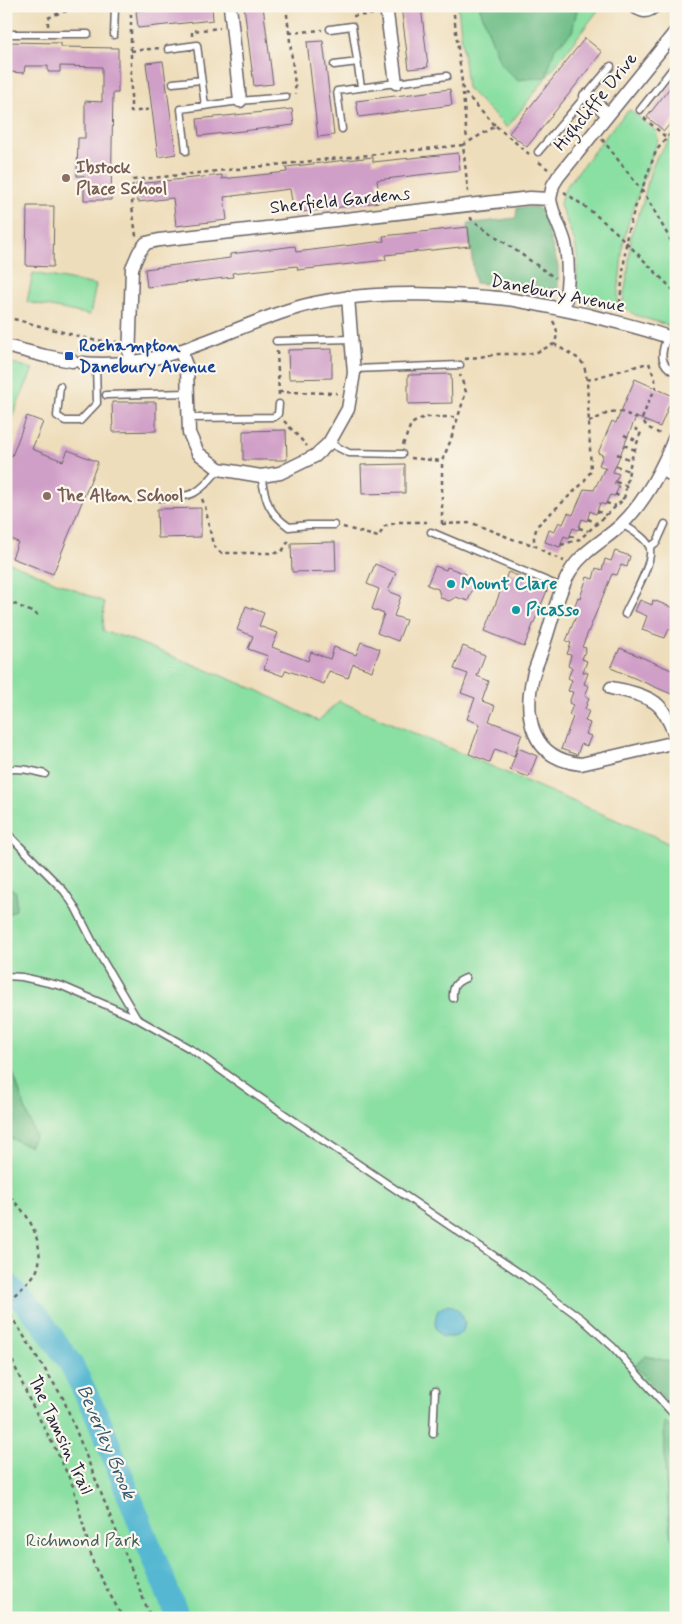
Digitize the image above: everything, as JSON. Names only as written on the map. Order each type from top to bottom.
[{"type":"street","points":[[230,6],[240,101]]},
{"type":"street","points":[[386,9],[396,83]]},
{"type":"street","name":"Highcliffe Drive","points":[[550,199],[555,181],[608,114],[674,37]]},
{"type":"street","points":[[586,96],[608,114]]},
{"type":"street","name":"Sherfield Gardens","points":[[139,252],[146,243],[159,240],[469,204],[530,198],[550,199]]},
{"type":"street","points":[[550,199],[564,242],[568,262],[568,282],[558,314]]},
{"type":"street","points":[[130,363],[132,268],[139,252]]},
{"type":"street","name":"Danebury Avenue","points":[[6,346],[45,356],[78,359],[96,365],[108,366],[165,357],[290,309],[324,300],[390,294],[464,295],[506,299],[558,314],[632,326],[672,338]]},
{"type":"street","points":[[181,352],[186,368],[189,433],[198,453],[219,469],[261,476],[280,473],[315,456],[329,443],[348,409],[352,393],[354,369],[348,297]]},
{"type":"street","points":[[675,437],[660,470],[637,506],[622,524],[582,556],[572,568],[561,587],[533,676],[529,713],[534,732],[542,747],[555,757],[568,763],[581,764],[676,742]]},
{"type":"street","points":[[660,470],[676,476]]},
{"type":"street","points":[[611,688],[632,692],[658,704],[676,737]]},
{"type":"lane","points":[[114,35],[115,6]]},
{"type":"lane","points":[[627,6],[645,15],[654,12],[659,6]]},
{"type":"lane","points":[[668,6],[676,13]]},
{"type":"lane","points":[[330,29],[352,26],[361,87]]},
{"type":"lane","points":[[6,34],[88,34]]},
{"type":"lane","points":[[168,49],[197,45],[205,106]]},
{"type":"lane","points":[[334,65],[358,62]]},
{"type":"lane","points":[[640,110],[676,64]]},
{"type":"lane","points":[[538,152],[611,66]]},
{"type":"lane","points":[[342,128],[337,91],[447,76]]},
{"type":"lane","points":[[173,83],[201,80]]},
{"type":"lane","points":[[186,151],[181,109],[286,96]]},
{"type":"lane","points":[[672,338],[664,347],[662,360],[665,367],[676,374]]},
{"type":"lane","points":[[276,341],[352,339]]},
{"type":"lane","points":[[60,386],[57,416],[65,421],[80,421],[97,403],[96,365]]},
{"type":"lane","points":[[354,369],[460,365]]},
{"type":"lane","points":[[106,395],[188,393]]},
{"type":"lane","points":[[187,418],[274,417],[278,414],[279,404]]},
{"type":"lane","points":[[329,443],[349,453],[402,454]]},
{"type":"lane","points":[[160,498],[184,496],[197,491],[203,488],[219,469]]},
{"type":"lane","points":[[261,476],[265,497],[271,512],[289,527],[334,525]]},
{"type":"lane","points":[[622,524],[640,536],[650,547],[651,555],[649,564],[625,614]]},
{"type":"lane","points":[[650,547],[657,542],[666,524]]},
{"type":"lane","points":[[431,532],[561,587]]},
{"type":"lane","points":[[6,770],[20,769],[45,774]]},
{"type":"lane","points":[[6,832],[64,891],[75,907],[99,954],[136,1018]]},
{"type":"lane","points":[[6,976],[22,977],[62,986],[136,1018],[194,1051],[524,1276],[574,1313],[613,1347],[676,1417]]},
{"type":"lane","points":[[453,998],[453,988],[466,978]]},
{"type":"lane","points":[[433,1434],[435,1391]]},
{"type":"path","points":[[48,18],[59,12],[68,11],[67,8],[79,6]]},
{"type":"path","points":[[132,6],[131,112],[152,109]]},
{"type":"path","points":[[286,6],[296,95]]},
{"type":"path","points":[[453,6],[467,141]]},
{"type":"path","points":[[350,26],[349,16],[386,9]]},
{"type":"path","points":[[193,46],[192,31],[232,26]]},
{"type":"path","points":[[289,33],[330,29]]},
{"type":"path","points":[[131,51],[168,49]]},
{"type":"path","points":[[463,92],[496,126],[530,156]]},
{"type":"path","points":[[640,110],[639,114],[667,138]]},
{"type":"path","points":[[139,252],[132,206],[133,180],[463,145],[496,126]]},
{"type":"path","points":[[618,312],[628,234],[641,191],[656,150],[676,127]]},
{"type":"path","points":[[595,131],[613,152],[641,191],[676,250]]},
{"type":"path","points":[[463,145],[471,219],[551,276],[561,282],[568,282]]},
{"type":"path","points":[[537,161],[555,181],[627,243],[676,293]]},
{"type":"path","points":[[442,524],[442,461],[466,392],[460,375],[460,365],[464,359],[499,354],[526,354],[537,352],[554,344],[557,336],[557,327],[553,322],[558,314]]},
{"type":"path","points":[[6,316],[93,340],[130,344]]},
{"type":"path","points":[[78,359],[82,337]]},
{"type":"path","points":[[276,341],[279,404]]},
{"type":"path","points":[[554,344],[579,359],[584,365],[587,380],[591,471],[582,484],[537,526],[534,545],[568,563],[572,568]]},
{"type":"path","points":[[587,380],[662,360]]},
{"type":"path","points":[[649,363],[655,379],[656,390],[650,398],[642,419],[644,424],[655,432],[675,437]]},
{"type":"path","points":[[279,392],[352,393]]},
{"type":"path","points":[[589,422],[611,412],[620,412],[637,419],[642,419]]},
{"type":"path","points":[[278,414],[315,456]]},
{"type":"path","points":[[442,461],[410,458],[402,454],[402,446],[411,424],[424,416],[457,416]]},
{"type":"path","points":[[561,545],[580,539],[624,499],[631,460],[644,424]]},
{"type":"path","points":[[632,428],[641,432]]},
{"type":"path","points":[[624,435],[638,441]]},
{"type":"path","points":[[624,445],[635,450]]},
{"type":"path","points":[[617,454],[631,460]]},
{"type":"path","points":[[616,466],[629,471]]},
{"type":"path","points":[[616,482],[627,486]]},
{"type":"path","points":[[197,491],[205,506],[213,546],[221,554],[276,553],[283,550],[288,542],[289,527]]},
{"type":"path","points":[[616,494],[624,499]]},
{"type":"path","points":[[606,503],[616,506]]},
{"type":"path","points":[[597,511],[606,515]]},
{"type":"path","points":[[588,519],[597,523]]},
{"type":"path","points":[[579,528],[588,532]]},
{"type":"path","points":[[570,536],[580,539]]},
{"type":"path","points":[[6,600],[38,615]]},
{"type":"path","points":[[6,1190],[29,1220],[39,1247],[39,1260],[36,1272],[6,1303]]},
{"type":"path","points":[[6,1308],[63,1398],[151,1618]]},
{"type":"path","name":"The Tamsin Trail","points":[[6,1346],[29,1399],[58,1452],[73,1486],[94,1566],[123,1618]]},
{"type":"green space","points":[[458,6],[598,6],[600,8],[507,128],[467,88]]},
{"type":"green space","points":[[479,6],[578,6],[572,32],[555,48],[546,77],[517,80],[501,65]]},
{"type":"green space","points":[[630,110],[656,131],[658,139],[628,224],[623,245],[617,305],[612,308],[588,303],[576,295],[578,261],[575,243],[560,205],[566,187],[613,127]]},
{"type":"green space","points":[[676,131],[676,328],[635,315],[622,306],[628,271],[631,234],[657,156]]},
{"type":"green space","points":[[536,207],[543,215],[558,266],[558,290],[475,283],[468,224],[516,218],[517,208]]},
{"type":"green space","points":[[33,273],[96,285],[90,315],[27,302]]},
{"type":"green space","points":[[6,361],[33,369],[6,431]]},
{"type":"green space","name":"Richmond Park","points":[[6,561],[104,602],[103,631],[127,638],[257,690],[318,721],[339,701],[656,837],[676,848],[676,1618],[6,1618]]},
{"type":"green space","points":[[6,885],[16,892],[16,910],[6,915]]},
{"type":"green space","points":[[676,1050],[676,1079],[667,1075],[667,1051]]},
{"type":"green space","points":[[6,1053],[35,1136],[29,1146],[10,1138],[6,1129]]},
{"type":"green space","points":[[646,1356],[676,1363],[676,1411],[634,1365]]},
{"type":"green space","points":[[664,1422],[676,1432],[676,1552],[670,1530],[665,1468]]},
{"type":"water","points":[[448,1304],[459,1311],[465,1323],[463,1331],[455,1337],[442,1337],[436,1328],[435,1321],[438,1310]]},
{"type":"building","points":[[175,6],[212,6],[213,20],[138,28],[136,11]]},
{"type":"building","points":[[244,6],[263,6],[273,84],[254,86]]},
{"type":"building","points":[[401,6],[421,6],[428,67],[409,69]]},
{"type":"building","points":[[585,38],[602,52],[527,147],[509,133]]},
{"type":"building","points":[[323,41],[334,135],[318,137],[307,42]]},
{"type":"building","points":[[6,42],[61,43],[61,47],[118,48],[118,93],[113,93],[111,200],[84,200],[84,176],[77,176],[78,138],[85,138],[85,101],[102,102],[102,67],[60,66],[60,72],[48,72],[48,66],[25,66],[24,73],[10,72],[10,67],[6,67]]},
{"type":"building","points":[[163,61],[176,154],[158,157],[146,63]]},
{"type":"building","points":[[676,80],[676,117],[664,131],[647,117]]},
{"type":"building","points":[[450,89],[452,105],[359,117],[356,101]]},
{"type":"building","points":[[292,109],[294,125],[199,136],[197,119]]},
{"type":"building","points":[[458,153],[460,170],[377,180],[380,202],[294,213],[290,189],[224,197],[227,220],[176,226],[173,198],[138,202],[136,184],[222,175],[222,179],[287,172],[286,167],[373,157],[373,162]]},
{"type":"building","points":[[27,206],[54,206],[53,267],[26,266]]},
{"type":"building","points":[[468,227],[470,246],[385,255],[386,260],[298,270],[297,266],[232,273],[233,277],[147,287],[145,269],[230,258],[230,254],[295,246],[296,252],[384,241],[383,236]]},
{"type":"building","points":[[332,349],[332,378],[289,379],[288,350]]},
{"type":"building","points":[[451,374],[452,403],[408,404],[408,375]]},
{"type":"building","points":[[635,379],[673,396],[660,427],[636,417],[613,472],[619,474],[614,484],[619,486],[615,496],[610,495],[605,505],[600,503],[596,514],[590,511],[587,521],[582,519],[578,530],[573,528],[569,538],[564,536],[560,547],[545,542],[549,530],[554,532],[559,522],[563,524],[568,513],[573,515],[584,489],[594,490],[605,468],[599,465],[603,455],[598,453],[612,421],[616,423]]},
{"type":"building","points":[[112,402],[156,402],[156,431],[113,432]]},
{"type":"building","points":[[27,416],[43,422],[32,449],[63,461],[68,450],[98,462],[53,574],[12,558],[18,542],[6,537],[6,453],[12,456]]},
{"type":"building","points":[[286,430],[287,460],[243,460],[243,431]]},
{"type":"building","points":[[405,464],[405,493],[362,494],[361,465]]},
{"type":"building","points":[[201,508],[201,537],[158,538],[157,509]]},
{"type":"building","points":[[335,542],[336,571],[292,572],[291,543]]},
{"type":"building","points":[[615,551],[630,556],[627,567],[621,565],[617,575],[612,574],[582,647],[586,648],[582,659],[587,661],[583,672],[588,673],[584,684],[589,686],[585,696],[589,698],[585,709],[589,711],[585,721],[590,723],[586,734],[591,736],[587,746],[581,744],[577,755],[561,749],[573,717],[569,715],[573,705],[569,703],[573,692],[568,691],[572,680],[568,678],[572,668],[568,666],[571,655],[567,654],[571,643],[566,641],[579,609],[574,608],[578,597],[580,598],[587,577],[593,579],[596,568],[602,570],[605,559],[611,561]]},
{"type":"building","points":[[375,564],[396,573],[388,591],[401,596],[394,616],[406,620],[398,641],[377,633],[384,614],[372,609],[379,589],[367,584]]},
{"type":"building","name":"Mount Clare","points":[[435,566],[446,570],[447,567],[466,574],[464,578],[475,583],[468,601],[456,597],[449,601],[441,598],[438,589],[427,585]]},
{"type":"building","name":"Picasso","points":[[508,572],[548,588],[524,647],[485,631]]},
{"type":"building","points":[[640,600],[652,605],[653,600],[676,609],[676,632],[669,629],[665,638],[642,630],[647,616],[635,611]]},
{"type":"building","points":[[246,606],[264,613],[259,626],[278,633],[272,647],[308,661],[311,652],[330,659],[334,647],[356,655],[361,642],[380,649],[372,671],[353,664],[348,678],[329,671],[324,684],[286,670],[283,676],[264,669],[268,656],[248,649],[253,636],[237,630]]},
{"type":"building","points":[[463,646],[485,655],[477,676],[489,681],[482,701],[495,706],[489,721],[522,734],[514,756],[495,749],[490,762],[469,754],[480,724],[467,719],[475,698],[461,693],[468,674],[454,669]]},
{"type":"building","points":[[620,648],[676,672],[676,696],[611,668]]},
{"type":"building","points":[[518,748],[537,756],[529,777],[510,770]]},
{"type":"waterway","name":"Beverley Brook","points":[[6,1283],[39,1318],[71,1364],[99,1420],[178,1618]]},
{"type":"place","name":"Ibstock Place School","points":[[66,178]]},
{"type":"place","name":"Roehampton Danebury Avenue","points":[[69,356]]},
{"type":"place","name":"The Alton School","points":[[47,496]]},
{"type":"place","name":"Mount Clare","points":[[451,584]]},
{"type":"place","name":"Picasso","points":[[516,610]]}]
